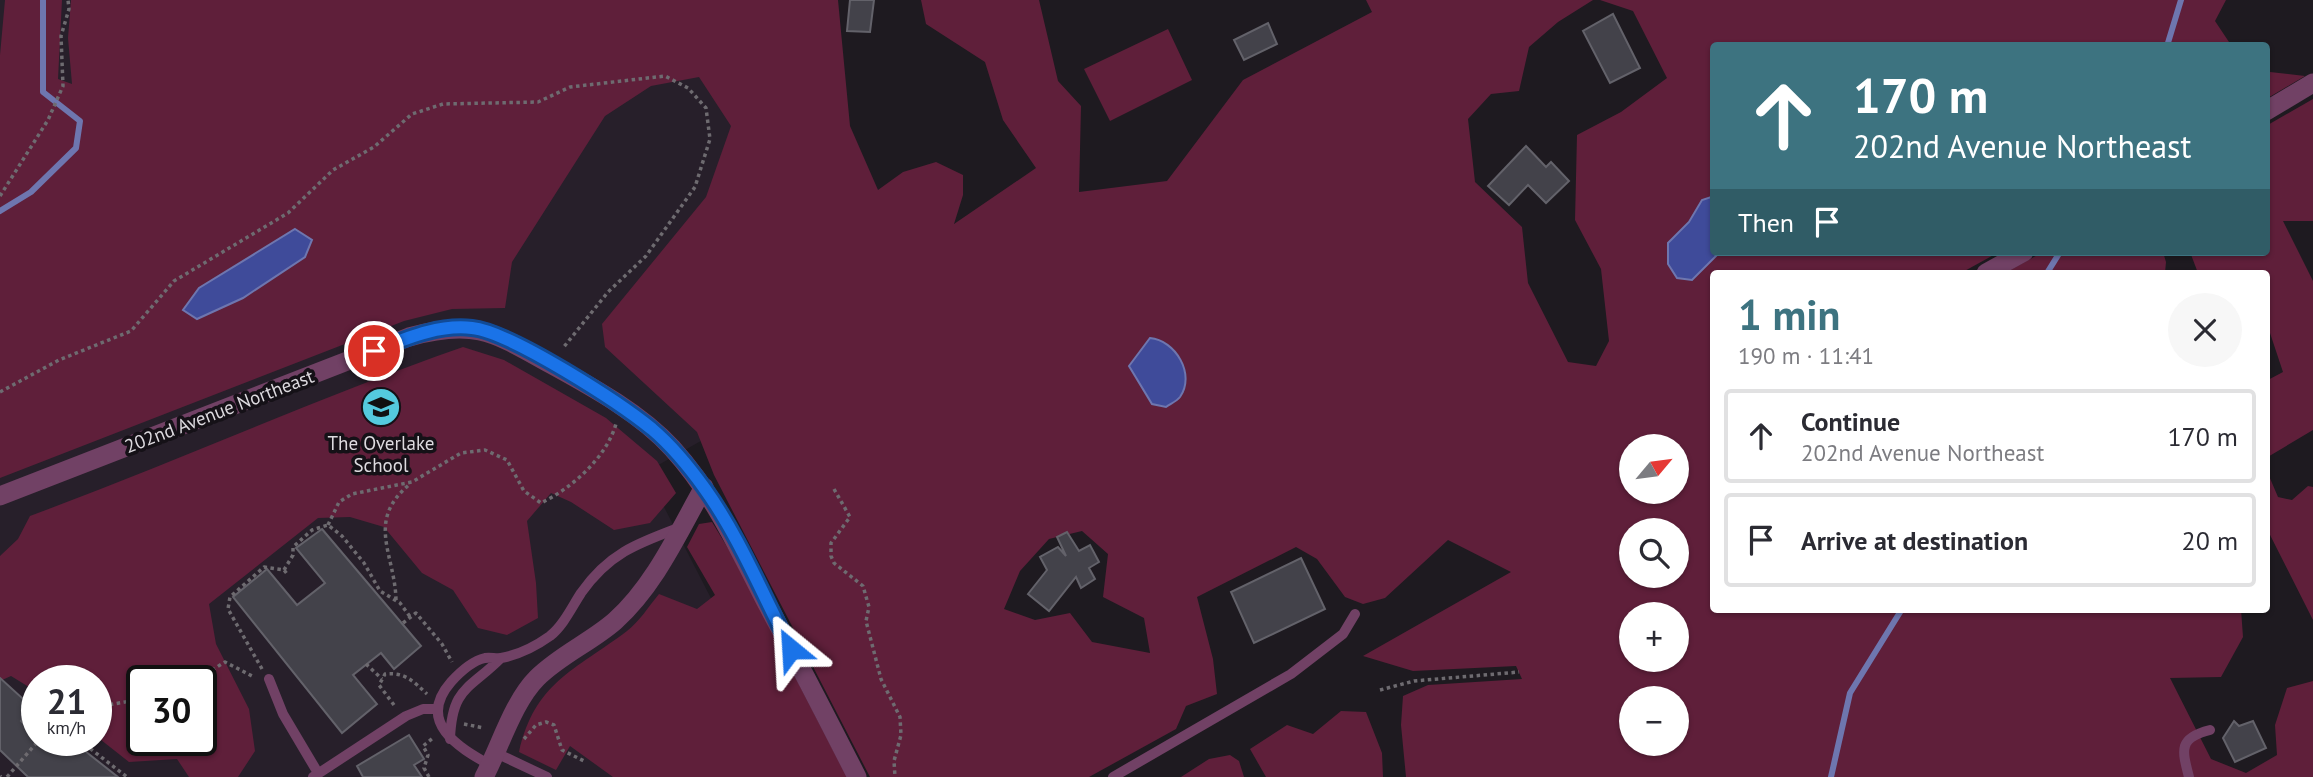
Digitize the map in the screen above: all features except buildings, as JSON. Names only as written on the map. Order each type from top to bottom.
[{"type":"street","points":[[2270,109],[2313,83]]},
{"type":"street","points":[[1991,270],[2017,256]]},
{"type":"street","name":"202nd Avenue Northeast","points":[[0,496],[410,337],[439,329],[473,328],[494,335],[566,372],[652,429],[671,447],[704,487],[857,777]]},
{"type":"street","points":[[490,765],[518,702],[536,678],[615,621],[652,579],[704,487]]},
{"type":"lane","points":[[450,739],[454,705],[462,690],[501,658],[534,646],[553,634],[600,569],[616,554],[681,527]]},
{"type":"lane","points":[[1113,777],[1291,674],[1343,634],[1355,614]]},
{"type":"lane","points":[[501,658],[485,658],[461,670],[445,689],[438,709],[438,720],[450,739],[490,765],[547,777]]},
{"type":"lane","points":[[269,680],[316,775],[406,716],[423,709],[438,709]]},
{"type":"lane","points":[[2189,777],[2183,754],[2185,741],[2194,734],[2210,730]]},
{"type":"path","points":[[0,196],[48,120],[63,86],[61,36],[69,9],[68,0]]},
{"type":"path","points":[[0,392],[58,360],[131,331],[174,281],[288,213],[333,170],[374,147],[412,114],[443,104],[538,102],[570,87],[665,76],[688,88],[706,108],[710,139],[695,187],[646,256],[608,292],[562,349],[572,356]]},
{"type":"path","points":[[396,600],[396,580],[384,544],[386,512],[400,492],[412,481],[461,453],[485,450],[507,460],[524,491],[541,503],[562,493],[592,463],[611,439],[617,418]]},
{"type":"path","points":[[284,570],[293,555],[293,547],[312,530],[328,525],[339,502],[352,495],[412,481]]},
{"type":"path","points":[[834,489],[850,517],[831,543],[831,556],[834,563],[863,586],[869,607],[866,621],[881,679],[900,717],[901,735],[894,761],[895,777]]},
{"type":"path","points":[[328,525],[342,536],[365,563],[380,591],[396,600],[411,618]]},
{"type":"path","points":[[269,680],[228,609],[230,597],[264,567],[284,570],[288,575]]},
{"type":"path","points":[[403,623],[416,613],[442,644],[454,665]]},
{"type":"path","points":[[217,667],[225,662],[255,677],[269,680]]},
{"type":"path","points":[[366,664],[382,679]]},
{"type":"path","points":[[1380,690],[1414,681],[1519,672]]},
{"type":"path","points":[[406,716],[379,685],[385,674],[398,673],[410,678],[431,698]]},
{"type":"path","points":[[459,722],[524,739],[536,725],[546,722],[554,725],[562,750],[584,761]]},
{"type":"path","points":[[7,777],[25,756]]},
{"type":"path","points":[[100,756],[127,777]]},
{"type":"shaded area","name":"The Overlake School","points":[[0,0],[697,0],[876,342],[646,472],[803,777],[0,777]]},
{"type":"shaded area","points":[[5,0],[62,0],[58,79],[72,84],[68,38],[71,0],[838,0],[850,126],[878,190],[903,172],[936,162],[963,175],[963,195],[954,224],[1036,168],[1003,120],[985,62],[926,24],[921,0],[1039,0],[1058,81],[1081,106],[1079,192],[1167,181],[1243,80],[1372,12],[1366,0],[1593,0],[1558,22],[1529,47],[1519,91],[1491,94],[1468,119],[1475,182],[1522,227],[1528,283],[1568,362],[1596,366],[1609,341],[1601,269],[1575,220],[1577,135],[1621,112],[1667,78],[1633,11],[1600,0],[2226,0],[2215,21],[2229,42],[1710,42],[1710,256],[1992,256],[1966,270],[1710,270],[1710,613],[2241,613],[2243,637],[2221,677],[2170,678],[2211,759],[2246,773],[2277,755],[2275,725],[2287,688],[2313,681],[2313,777],[1406,777],[1401,725],[1403,696],[1428,685],[1522,679],[1516,666],[1413,671],[1363,656],[1511,572],[1448,540],[1385,598],[1363,604],[1345,597],[1317,559],[1296,547],[1197,597],[1213,659],[1217,694],[1186,706],[1176,729],[1089,777],[870,777],[714,475],[697,432],[605,347],[602,324],[706,197],[731,126],[699,77],[651,86],[605,116],[512,262],[505,308],[452,309],[404,321],[0,478],[0,55]],"holes":[[[1082,531],[1108,554],[1103,597],[1144,618],[1150,653],[1092,642],[1070,613],[1035,620],[1004,609],[1020,571],[1049,539]]]},
{"type":"shaded area","points":[[1168,29],[1192,80],[1110,121],[1084,69]]},
{"type":"shaded area","points":[[2270,72],[2305,76],[2270,97]]},
{"type":"shaded area","points":[[2313,99],[2313,221],[2283,221],[2313,281],[2313,430],[2270,456],[2270,379],[2283,372],[2270,333],[2270,270],[2197,270],[2192,256],[2270,256],[2270,124]]},
{"type":"shaded area","points":[[2036,256],[2164,256],[2166,262],[2165,270],[2010,270]]},
{"type":"shaded area","points":[[463,347],[504,360],[606,418],[657,461],[676,493],[650,523],[614,530],[571,502],[551,493],[527,521],[538,618],[507,635],[478,628],[453,590],[422,573],[384,527],[350,517],[318,518],[209,604],[216,644],[249,709],[255,751],[238,777],[189,777],[177,759],[129,762],[112,749],[112,665],[21,665],[21,682],[11,676],[0,681],[0,556],[18,539],[30,516]]},
{"type":"shaded area","points":[[2270,478],[2278,497],[2292,500],[2308,486],[2313,487],[2313,620],[2270,535]]},
{"type":"shaded area","points":[[712,522],[732,555],[847,777],[613,777],[570,746],[556,770],[519,752],[526,728],[546,694],[574,668],[631,627],[659,594],[697,609],[715,595],[687,547],[699,524]]},
{"type":"shaded area","points":[[1341,711],[1366,712],[1382,753],[1383,777],[1266,777],[1250,749],[1287,725],[1313,734]]},
{"type":"shaded area","points":[[1230,755],[1239,761],[1244,777],[1181,777],[1209,759]]},
{"type":"water","points":[[1710,197],[1710,256],[1716,256],[1692,280],[1677,278],[1668,264],[1668,243],[1689,222],[1702,200]]},
{"type":"water","points":[[295,229],[312,240],[305,257],[243,298],[197,319],[183,310],[199,288]]},
{"type":"water","points":[[1150,338],[1159,340],[1175,351],[1184,369],[1184,388],[1179,398],[1166,407],[1152,404],[1129,366]]},
{"type":"waterway","points":[[0,211],[31,192],[76,148],[80,121],[43,92],[43,0]]},
{"type":"waterway","points":[[2168,42],[2181,0]]},
{"type":"waterway","points":[[2049,270],[2058,256]]},
{"type":"waterway","points":[[1831,777],[1850,693],[1900,613]]},
{"type":"place","name":"The Overlake School","points":[[381,407]]},
{"type":"route","points":[[374,351],[439,329],[473,328],[519,346],[566,372],[652,429],[671,447],[717,506],[791,649]]}]
